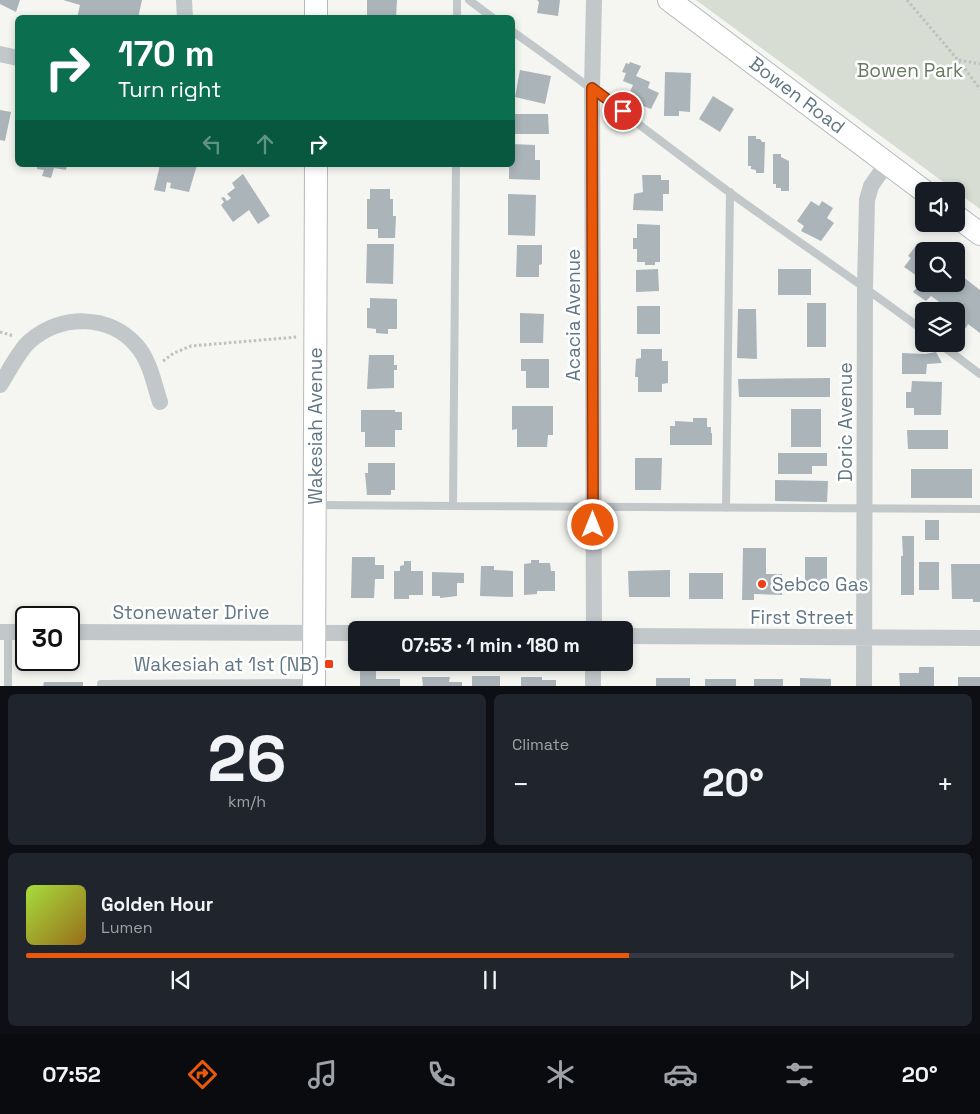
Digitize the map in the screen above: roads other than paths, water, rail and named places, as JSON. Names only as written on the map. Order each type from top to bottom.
[{"type":"main road","points":[[316,0],[316,15]]},
{"type":"main road","name":"Bowen Road","points":[[669,0],[915,184]]},
{"type":"main road","name":"Wakesiah Avenue","points":[[314,685],[316,167]]},
{"type":"main road","points":[[965,223],[980,234]]},
{"type":"street","points":[[184,0],[185,15]]},
{"type":"street","name":"Acacia Avenue","points":[[594,0],[592,88],[594,621]]},
{"type":"street","points":[[0,54],[15,57]]},
{"type":"street","name":"Doric Avenue","points":[[864,686],[865,287],[868,193],[887,163]]},
{"type":"street","points":[[0,385],[29,341],[52,327],[74,321],[100,322],[122,331],[138,347],[150,370],[160,402]]},
{"type":"street","name":"Stonewater Drive","points":[[80,632],[314,633]]},
{"type":"street","points":[[314,633],[348,633]]},
{"type":"street","name":"First Street","points":[[633,636],[980,638]]},
{"type":"street","points":[[593,671],[593,686]]},
{"type":"lane","points":[[456,15],[457,0]]},
{"type":"lane","points":[[468,0],[489,15]]},
{"type":"lane","points":[[515,33],[592,88],[730,192],[865,287],[915,325]]},
{"type":"lane","points":[[453,506],[456,167]]},
{"type":"lane","points":[[726,508],[730,192]]},
{"type":"lane","points":[[951,352],[980,374]]},
{"type":"lane","points":[[315,505],[980,509]]},
{"type":"lane","points":[[4,632],[8,686]]},
{"type":"lane","points":[[101,686],[101,684],[314,685]]},
{"type":"place","name":"Sebco Gas","points":[[762,584]]},
{"type":"place","name":"Wakesiah at 1st (NB)","points":[[329,664]]},
{"type":"park label","name":"Bowen Park","points":[[910,70]]}]
